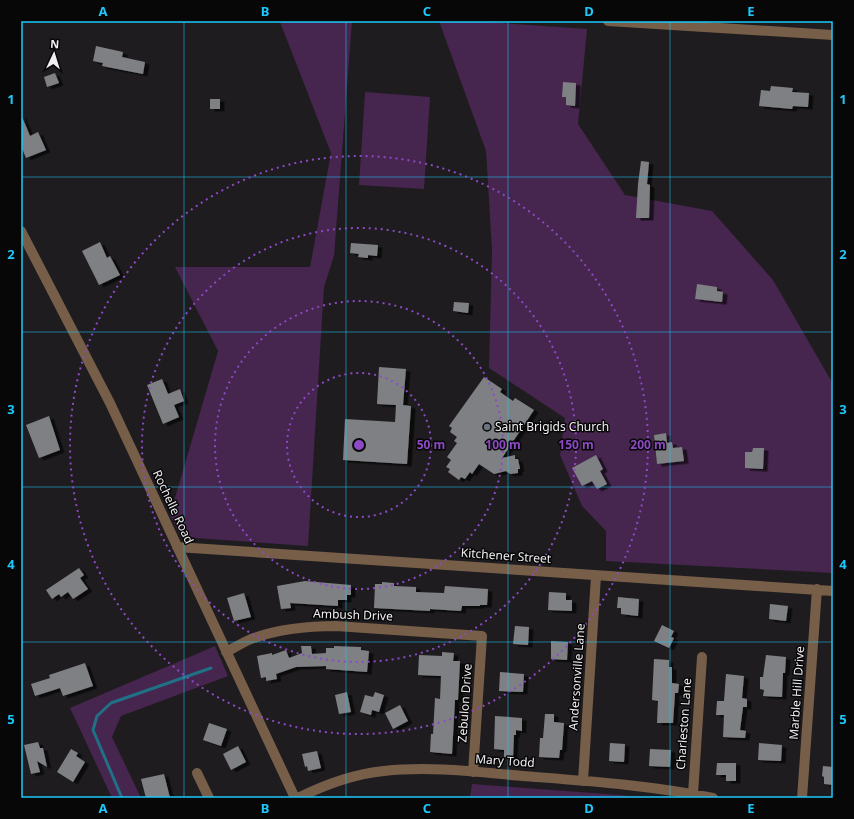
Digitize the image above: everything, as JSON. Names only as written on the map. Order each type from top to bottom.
[{"type":"street","points":[[608,21],[833,36]]},
{"type":"street","name":"Rochelle Road","points":[[21,231],[110,403],[296,798]]},
{"type":"street","name":"Kitchener Street","points":[[177,547],[596,576],[833,590]]},
{"type":"street","name":"Andersonville Lane","points":[[583,781],[596,576]]},
{"type":"street","name":"Marble Hill Drive","points":[[802,798],[817,589]]},
{"type":"street","name":"Ambush Drive","points":[[226,652],[250,640],[271,633],[292,628],[314,626],[336,626],[482,636]]},
{"type":"street","name":"Zebulon Drive","points":[[473,772],[482,636]]},
{"type":"street","name":"Charleston Lane","points":[[693,794],[702,657]]},
{"type":"street","name":"Mary Todd","points":[[296,798],[332,783],[382,771],[418,769],[624,784],[713,798]]},
{"type":"street","points":[[198,773],[209,798]]},
{"type":"shaded area","points":[[352,21],[334,256],[324,287],[308,546],[181,537],[170,515],[218,351],[175,267],[310,267],[331,153],[280,22]]},
{"type":"shaded area","points":[[439,21],[474,21],[587,29],[578,124],[625,195],[712,211],[773,280],[833,384],[833,573],[606,561],[606,531],[582,506],[560,455],[565,418],[489,368],[492,250],[486,151]],"holes":[[[697,285],[717,287],[717,291],[723,292],[722,302],[695,299]],[[666,433],[667,443],[672,442],[673,448],[682,447],[684,461],[657,464],[654,435]],[[753,448],[764,448],[763,469],[745,468],[745,452],[752,452]]]},
{"type":"shaded area","points":[[365,92],[430,97],[424,189],[359,185]]},
{"type":"shaded area","points":[[215,646],[228,676],[121,716],[112,737],[141,798],[112,798],[70,708]]},
{"type":"shaded area","points":[[472,784],[620,795],[648,798],[470,798]]},
{"type":"building","points":[[96,46],[123,52],[122,57],[145,62],[143,74],[102,66],[103,63],[93,61]]},
{"type":"building","points":[[55,73],[59,83],[47,87],[44,77]]},
{"type":"building","points":[[563,82],[576,83],[575,106],[566,105],[566,97],[562,97]]},
{"type":"building","points":[[771,86],[793,88],[792,92],[809,93],[808,107],[793,106],[792,109],[759,106],[761,90],[770,91]]},
{"type":"building","points":[[210,99],[220,99],[220,109],[210,109]]},
{"type":"building","points":[[21,114],[30,136],[38,132],[46,150],[26,158],[21,146]]},
{"type":"building","points":[[641,161],[649,162],[647,184],[650,185],[649,218],[636,218]]},
{"type":"building","points":[[100,242],[107,258],[110,256],[120,275],[99,285],[82,251]]},
{"type":"building","points":[[351,243],[378,245],[377,256],[368,255],[368,258],[358,257],[359,254],[350,253]]},
{"type":"building","points":[[697,284],[717,287],[717,291],[723,292],[722,302],[695,299]]},
{"type":"building","points":[[454,302],[469,303],[468,313],[453,311]]},
{"type":"building","points":[[379,367],[406,369],[403,405],[411,406],[407,464],[343,460],[345,419],[395,422],[396,405],[377,404]]},
{"type":"building","name":"Saint Brigids Church","points":[[484,377],[502,389],[500,392],[513,401],[515,398],[534,410],[502,458],[515,455],[515,459],[518,459],[520,469],[518,469],[518,473],[510,474],[506,471],[494,474],[479,464],[472,474],[470,472],[465,479],[461,477],[459,480],[448,472],[450,469],[446,467],[451,460],[447,457],[457,443],[454,441],[457,437],[450,432],[452,428],[449,426]]},
{"type":"building","points":[[162,379],[168,394],[180,389],[184,401],[174,405],[179,417],[163,424],[147,385]]},
{"type":"building","points":[[49,416],[60,450],[39,458],[26,425]]},
{"type":"building","points":[[666,433],[667,443],[672,442],[673,448],[682,447],[684,461],[657,464],[654,435]]},
{"type":"building","points":[[753,448],[764,448],[763,469],[745,468],[745,452],[752,452]]},
{"type":"building","points":[[596,455],[603,469],[600,471],[607,484],[597,489],[592,481],[582,486],[572,468]]},
{"type":"building","points":[[79,568],[84,575],[80,578],[88,589],[73,599],[68,592],[61,597],[59,594],[52,599],[46,590]]},
{"type":"building","points":[[305,581],[351,585],[351,595],[347,595],[347,600],[338,600],[338,606],[290,603],[291,608],[281,609],[277,586]]},
{"type":"building","points":[[382,582],[394,583],[394,586],[416,587],[416,592],[444,593],[445,586],[488,589],[487,605],[462,606],[461,611],[374,608],[375,584],[382,584]]},
{"type":"building","points":[[549,592],[566,593],[566,600],[572,600],[572,611],[548,610]]},
{"type":"building","points":[[244,593],[251,617],[234,621],[227,598]]},
{"type":"building","points":[[618,597],[639,599],[638,616],[621,614],[621,608],[617,608]]},
{"type":"building","points":[[770,604],[788,606],[786,621],[769,619]]},
{"type":"building","points":[[662,625],[674,631],[671,637],[674,638],[669,648],[654,641]]},
{"type":"building","points":[[515,626],[529,627],[528,645],[513,644]]},
{"type":"building","points":[[551,641],[568,642],[567,660],[551,659]]},
{"type":"building","points":[[301,646],[311,646],[312,654],[326,653],[326,648],[334,648],[334,646],[361,647],[361,650],[369,651],[367,672],[326,669],[326,666],[296,667],[276,674],[277,679],[266,681],[266,677],[261,678],[257,656],[272,653],[272,655],[286,650],[289,658],[302,653]]},
{"type":"building","points":[[442,652],[454,653],[453,661],[460,661],[458,700],[455,700],[452,754],[430,752],[431,734],[433,734],[435,698],[440,699],[441,676],[418,675],[419,655],[442,656]]},
{"type":"building","points":[[766,655],[786,657],[785,673],[783,673],[782,697],[763,696],[764,690],[760,689],[760,677],[763,677]]},
{"type":"building","points":[[654,659],[669,660],[669,667],[672,667],[672,683],[679,684],[678,693],[675,693],[673,723],[657,723],[658,701],[652,700]]},
{"type":"building","points":[[85,663],[93,686],[63,696],[60,688],[35,696],[31,684],[50,678],[49,675]]},
{"type":"building","points":[[500,672],[524,674],[523,692],[499,691]]},
{"type":"building","points":[[726,674],[744,676],[742,698],[747,699],[747,707],[743,707],[740,730],[746,731],[745,738],[723,737],[724,715],[716,715],[717,701],[724,701]]},
{"type":"building","points":[[347,692],[351,712],[339,714],[335,695]]},
{"type":"building","points":[[375,692],[384,695],[379,712],[372,710],[371,715],[360,712],[365,695],[373,697]]},
{"type":"building","points":[[400,705],[408,721],[393,729],[385,713]]},
{"type":"building","points":[[545,714],[554,714],[554,722],[564,723],[562,750],[560,750],[559,758],[539,757],[540,738],[543,738]]},
{"type":"building","points":[[495,716],[522,718],[522,731],[516,730],[516,735],[514,735],[513,758],[504,757],[504,750],[494,749]]},
{"type":"building","points":[[209,723],[227,729],[221,746],[203,740]]},
{"type":"building","points":[[38,742],[40,748],[43,748],[47,767],[37,761],[40,772],[31,774],[24,745]]},
{"type":"building","points":[[610,743],[625,744],[624,762],[609,761]]},
{"type":"building","points":[[759,743],[782,745],[781,761],[758,760]]},
{"type":"building","points":[[238,746],[246,762],[231,770],[223,754]]},
{"type":"building","points":[[71,749],[78,753],[76,756],[85,762],[73,782],[57,772]]},
{"type":"building","points":[[650,749],[671,750],[670,767],[649,766]]},
{"type":"building","points":[[317,751],[321,768],[308,771],[307,766],[305,767],[302,754]]},
{"type":"building","points":[[717,763],[736,763],[736,781],[726,781],[726,775],[716,775]]},
{"type":"building","points":[[823,766],[833,767],[833,785],[824,784],[824,777],[822,776]]},
{"type":"building","points":[[164,774],[170,798],[146,798],[141,779]]},
{"type":"waterway","points":[[122,798],[93,730],[97,716],[111,703],[211,668]]},
{"type":"place","name":"Saint Brigids Church","points":[[487,427]]}]
